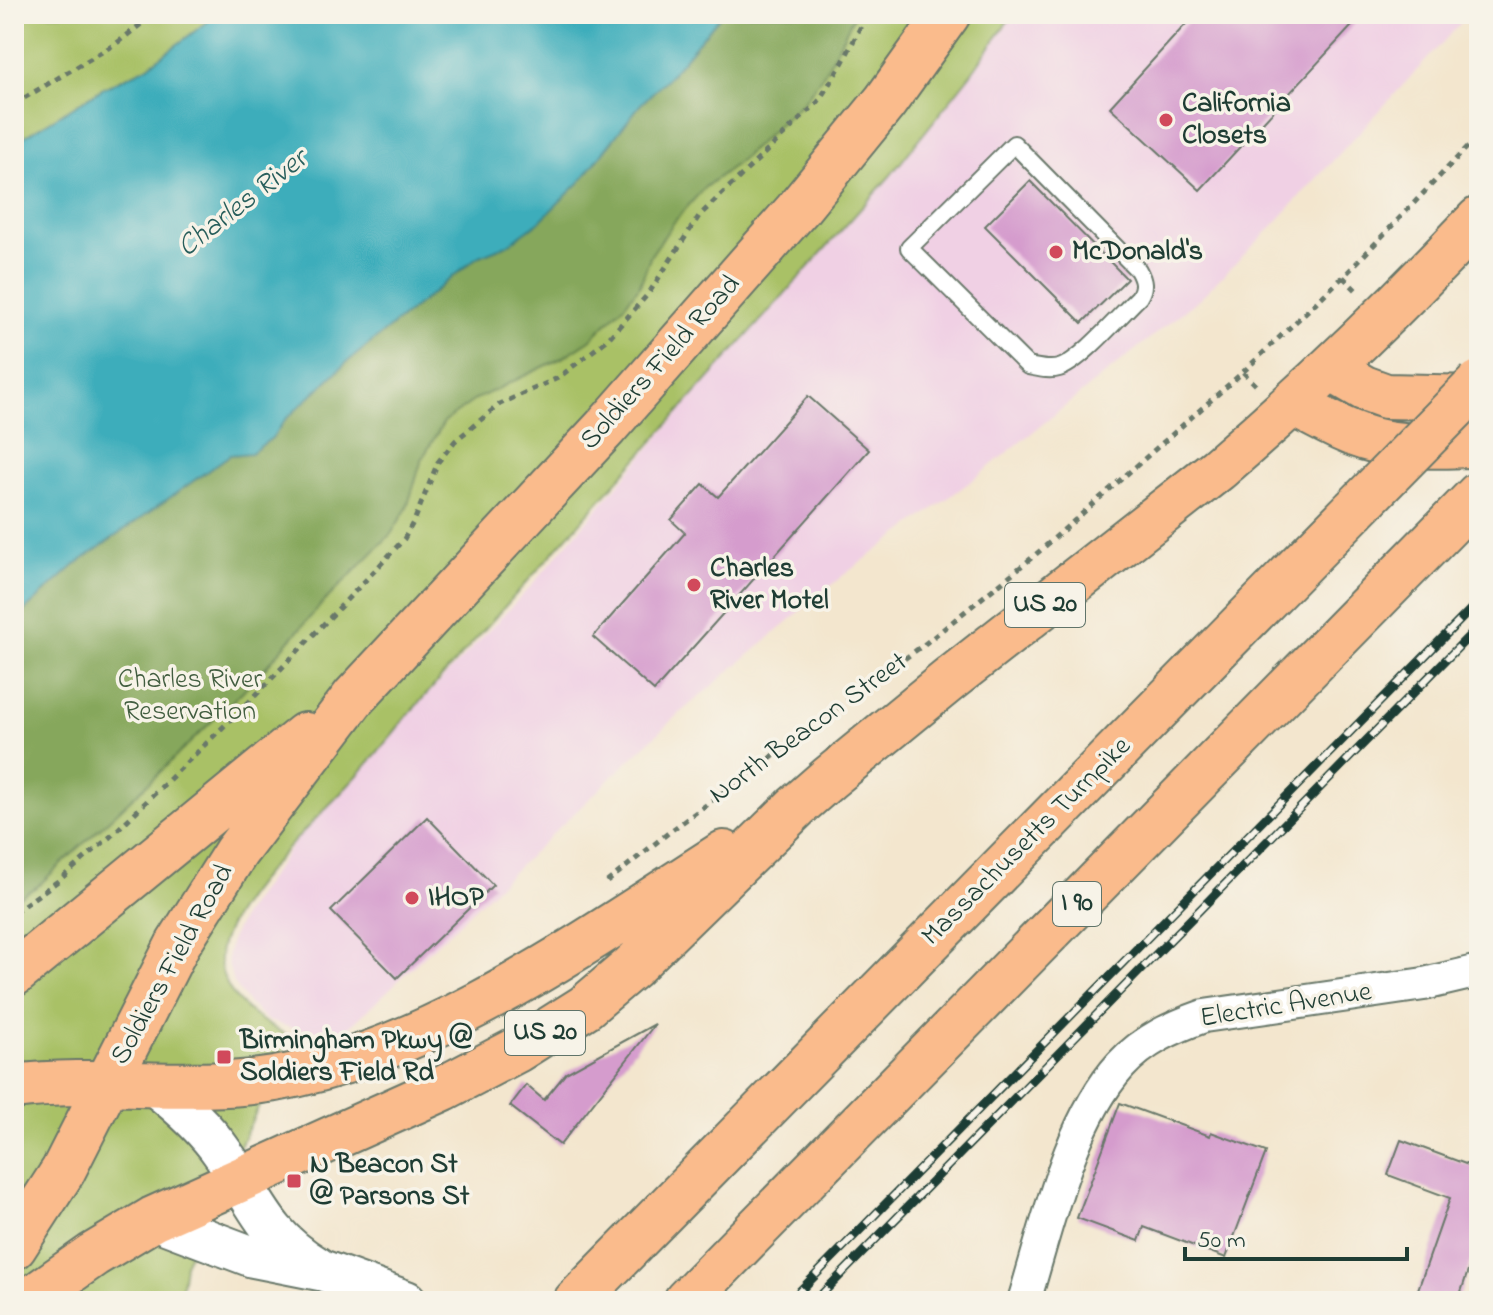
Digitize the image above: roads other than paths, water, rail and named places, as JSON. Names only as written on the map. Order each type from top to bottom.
[{"type":"main road","name":"Soldiers Field Road","points":[[14,1247],[48,1198],[178,944],[236,852],[354,697],[596,438],[797,210],[885,102],[948,14]]},
{"type":"main road","name":"North Beacon Street","points":[[28,1301],[93,1255],[153,1219],[431,1094],[517,1050],[606,991],[797,806],[929,696],[1206,478],[1293,404],[1402,301],[1479,219]]},
{"type":"main road","points":[[1331,369],[1364,388],[1386,396],[1479,398]]},
{"type":"main road","name":"Massachusetts Turnpike","points":[[576,1301],[1479,383]]},
{"type":"main road","points":[[1293,404],[1353,433],[1378,441],[1479,445]]},
{"type":"main road","name":"I 90","points":[[686,1301],[1473,500]]},
{"type":"main road","name":"Soldiers Field Road","points":[[14,974],[354,697]]},
{"type":"main road","name":"North Beacon Street","points":[[14,1087],[217,1085],[277,1078],[332,1066],[409,1037],[563,956],[797,806]]},
{"type":"street","name":"Electric Avenue","points":[[1024,1301],[1058,1224],[1073,1148],[1102,1089],[1122,1064],[1147,1043],[1173,1027],[1204,1016],[1424,984],[1479,971]]},
{"type":"street","points":[[155,1086],[199,1123],[276,1236],[292,1252],[324,1271]]},
{"type":"street","points":[[153,1219],[253,1257],[324,1271],[406,1301]]},
{"type":"lane","points":[[1014,144],[1138,270],[1143,279],[1139,297],[1069,364],[1046,370],[1028,366],[909,248],[1014,144]]},
{"type":"water","name":"Charles River","points":[[218,14],[722,14],[640,105],[580,182],[540,221],[507,245],[477,257],[346,363],[285,420],[272,438],[251,453],[230,455],[76,564],[14,620],[14,143],[104,88],[147,67]]},
{"type":"railway","points":[[790,1301],[1479,601]]},
{"type":"railway","points":[[815,1301],[1479,626]]},
{"type":"place","name":"California Closets","points":[[1166,120]]},
{"type":"place","name":"McDonald's","points":[[1056,252]]},
{"type":"place","name":"Charles River Motel","points":[[694,585]]},
{"type":"place","name":"IHOP","points":[[412,898]]},
{"type":"place","name":"Birmingham Pkwy @ Soldiers Field Rd","points":[[224,1057]]},
{"type":"place","name":"N Beacon St @ Parsons St","points":[[294,1181]]},
{"type":"park label","name":"Charles River Reservation","points":[[190,696]]}]
